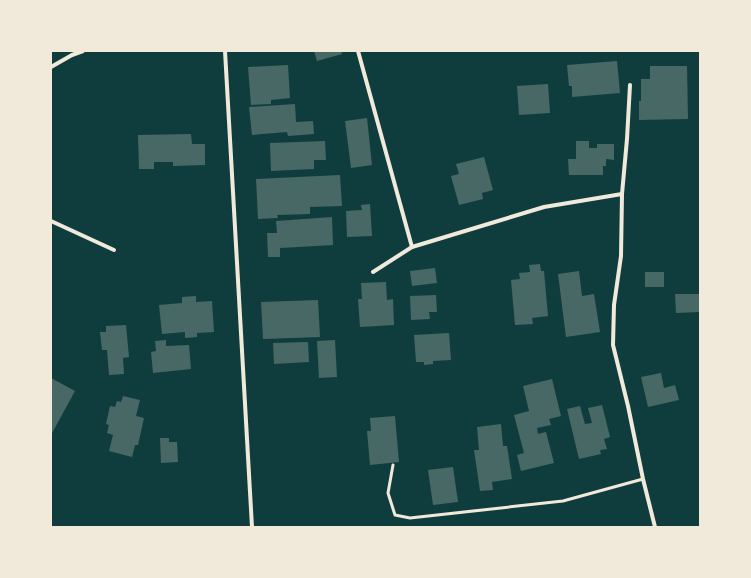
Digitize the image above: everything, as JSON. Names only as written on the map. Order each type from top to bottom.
[{"type":"street","points":[[51,67],[72,55],[83,51]]},
{"type":"street","points":[[225,51],[252,527]]},
{"type":"street","points":[[358,51],[412,246]]},
{"type":"street","points":[[630,85],[622,194],[621,256],[614,305],[613,345],[655,527]]},
{"type":"street","points":[[373,272],[412,246],[544,207],[622,194]]},
{"type":"street","points":[[51,221],[114,250]]},
{"type":"lane","points":[[393,465],[388,493],[395,515],[410,518],[563,501],[643,479]]},
{"type":"building","points":[[314,51],[341,51],[342,54],[317,61]]},
{"type":"building","points":[[617,61],[620,93],[572,97],[572,86],[569,86],[567,65]]},
{"type":"building","points":[[288,65],[290,98],[271,100],[271,104],[251,105],[248,67]]},
{"type":"building","points":[[650,66],[687,66],[688,119],[639,120],[641,79],[650,79]]},
{"type":"building","points":[[548,84],[550,113],[519,115],[517,86]]},
{"type":"building","points":[[295,104],[296,122],[313,121],[314,134],[288,136],[287,132],[252,135],[249,107]]},
{"type":"building","points":[[367,118],[372,165],[351,168],[345,121]]},
{"type":"building","points":[[191,134],[192,144],[205,144],[205,165],[173,166],[173,162],[154,162],[154,169],[139,169],[138,135]]},
{"type":"building","points":[[325,141],[326,160],[314,160],[314,169],[271,171],[270,143]]},
{"type":"building","points":[[576,141],[589,141],[589,148],[597,148],[597,144],[614,144],[614,160],[606,159],[606,166],[603,166],[603,175],[569,175],[568,159],[576,159]]},
{"type":"building","points":[[484,157],[493,190],[482,193],[483,199],[459,205],[451,176],[459,174],[456,164]]},
{"type":"building","points":[[340,175],[342,206],[310,207],[310,214],[277,215],[278,218],[258,219],[256,179]]},
{"type":"building","points":[[370,204],[372,236],[347,237],[346,211],[362,210],[361,205]]},
{"type":"building","points":[[332,217],[333,245],[280,248],[280,257],[268,257],[267,233],[277,233],[276,221]]},
{"type":"building","points":[[540,264],[541,271],[544,271],[548,316],[532,318],[533,324],[515,325],[511,280],[520,279],[519,273],[530,272],[529,265]]},
{"type":"building","points":[[435,268],[437,283],[412,286],[410,271]]},
{"type":"building","points":[[579,271],[582,296],[594,294],[600,332],[566,337],[558,274]]},
{"type":"building","points":[[645,272],[664,272],[664,287],[645,287]]},
{"type":"building","points":[[386,282],[387,300],[393,299],[394,325],[360,327],[358,299],[362,299],[361,283]]},
{"type":"building","points":[[675,294],[700,294],[700,312],[676,313]]},
{"type":"building","points":[[436,295],[437,312],[429,312],[430,319],[411,320],[410,296]]},
{"type":"building","points":[[196,296],[196,302],[212,301],[214,332],[197,333],[197,337],[185,338],[185,332],[162,334],[159,305],[182,303],[182,297]]},
{"type":"building","points":[[318,300],[320,337],[263,339],[261,302]]},
{"type":"building","points":[[126,325],[129,357],[123,358],[124,374],[109,375],[107,350],[102,350],[100,332],[106,332],[106,326]]},
{"type":"building","points":[[449,333],[451,360],[433,361],[433,364],[424,365],[424,362],[416,362],[414,335]]},
{"type":"building","points":[[166,340],[166,346],[189,345],[191,369],[153,373],[151,352],[156,351],[155,341]]},
{"type":"building","points":[[335,340],[337,377],[319,378],[317,341]]},
{"type":"building","points":[[308,342],[309,362],[274,364],[273,343]]},
{"type":"building","points":[[661,373],[664,388],[675,385],[679,400],[648,407],[641,377]]},
{"type":"building","points":[[51,378],[75,391],[51,435]]},
{"type":"building","points":[[552,379],[561,416],[549,419],[551,425],[537,428],[538,434],[546,432],[554,463],[521,471],[517,455],[524,453],[514,415],[529,411],[523,386]]},
{"type":"building","points":[[123,396],[140,400],[136,416],[144,418],[138,445],[135,445],[132,457],[109,451],[113,435],[107,433],[109,425],[106,424],[110,406],[115,407],[117,401],[121,402]]},
{"type":"building","points":[[602,405],[610,437],[604,439],[607,449],[600,450],[601,454],[579,459],[567,409],[580,406],[585,424],[592,423],[588,408]]},
{"type":"building","points":[[395,416],[399,462],[370,465],[367,431],[371,431],[370,418]]},
{"type":"building","points":[[501,424],[503,446],[507,446],[512,479],[492,482],[493,490],[480,491],[474,450],[479,450],[477,427]]},
{"type":"building","points":[[160,438],[169,438],[169,442],[177,442],[178,462],[161,463]]},
{"type":"building","points":[[453,467],[458,502],[433,505],[428,470]]}]
